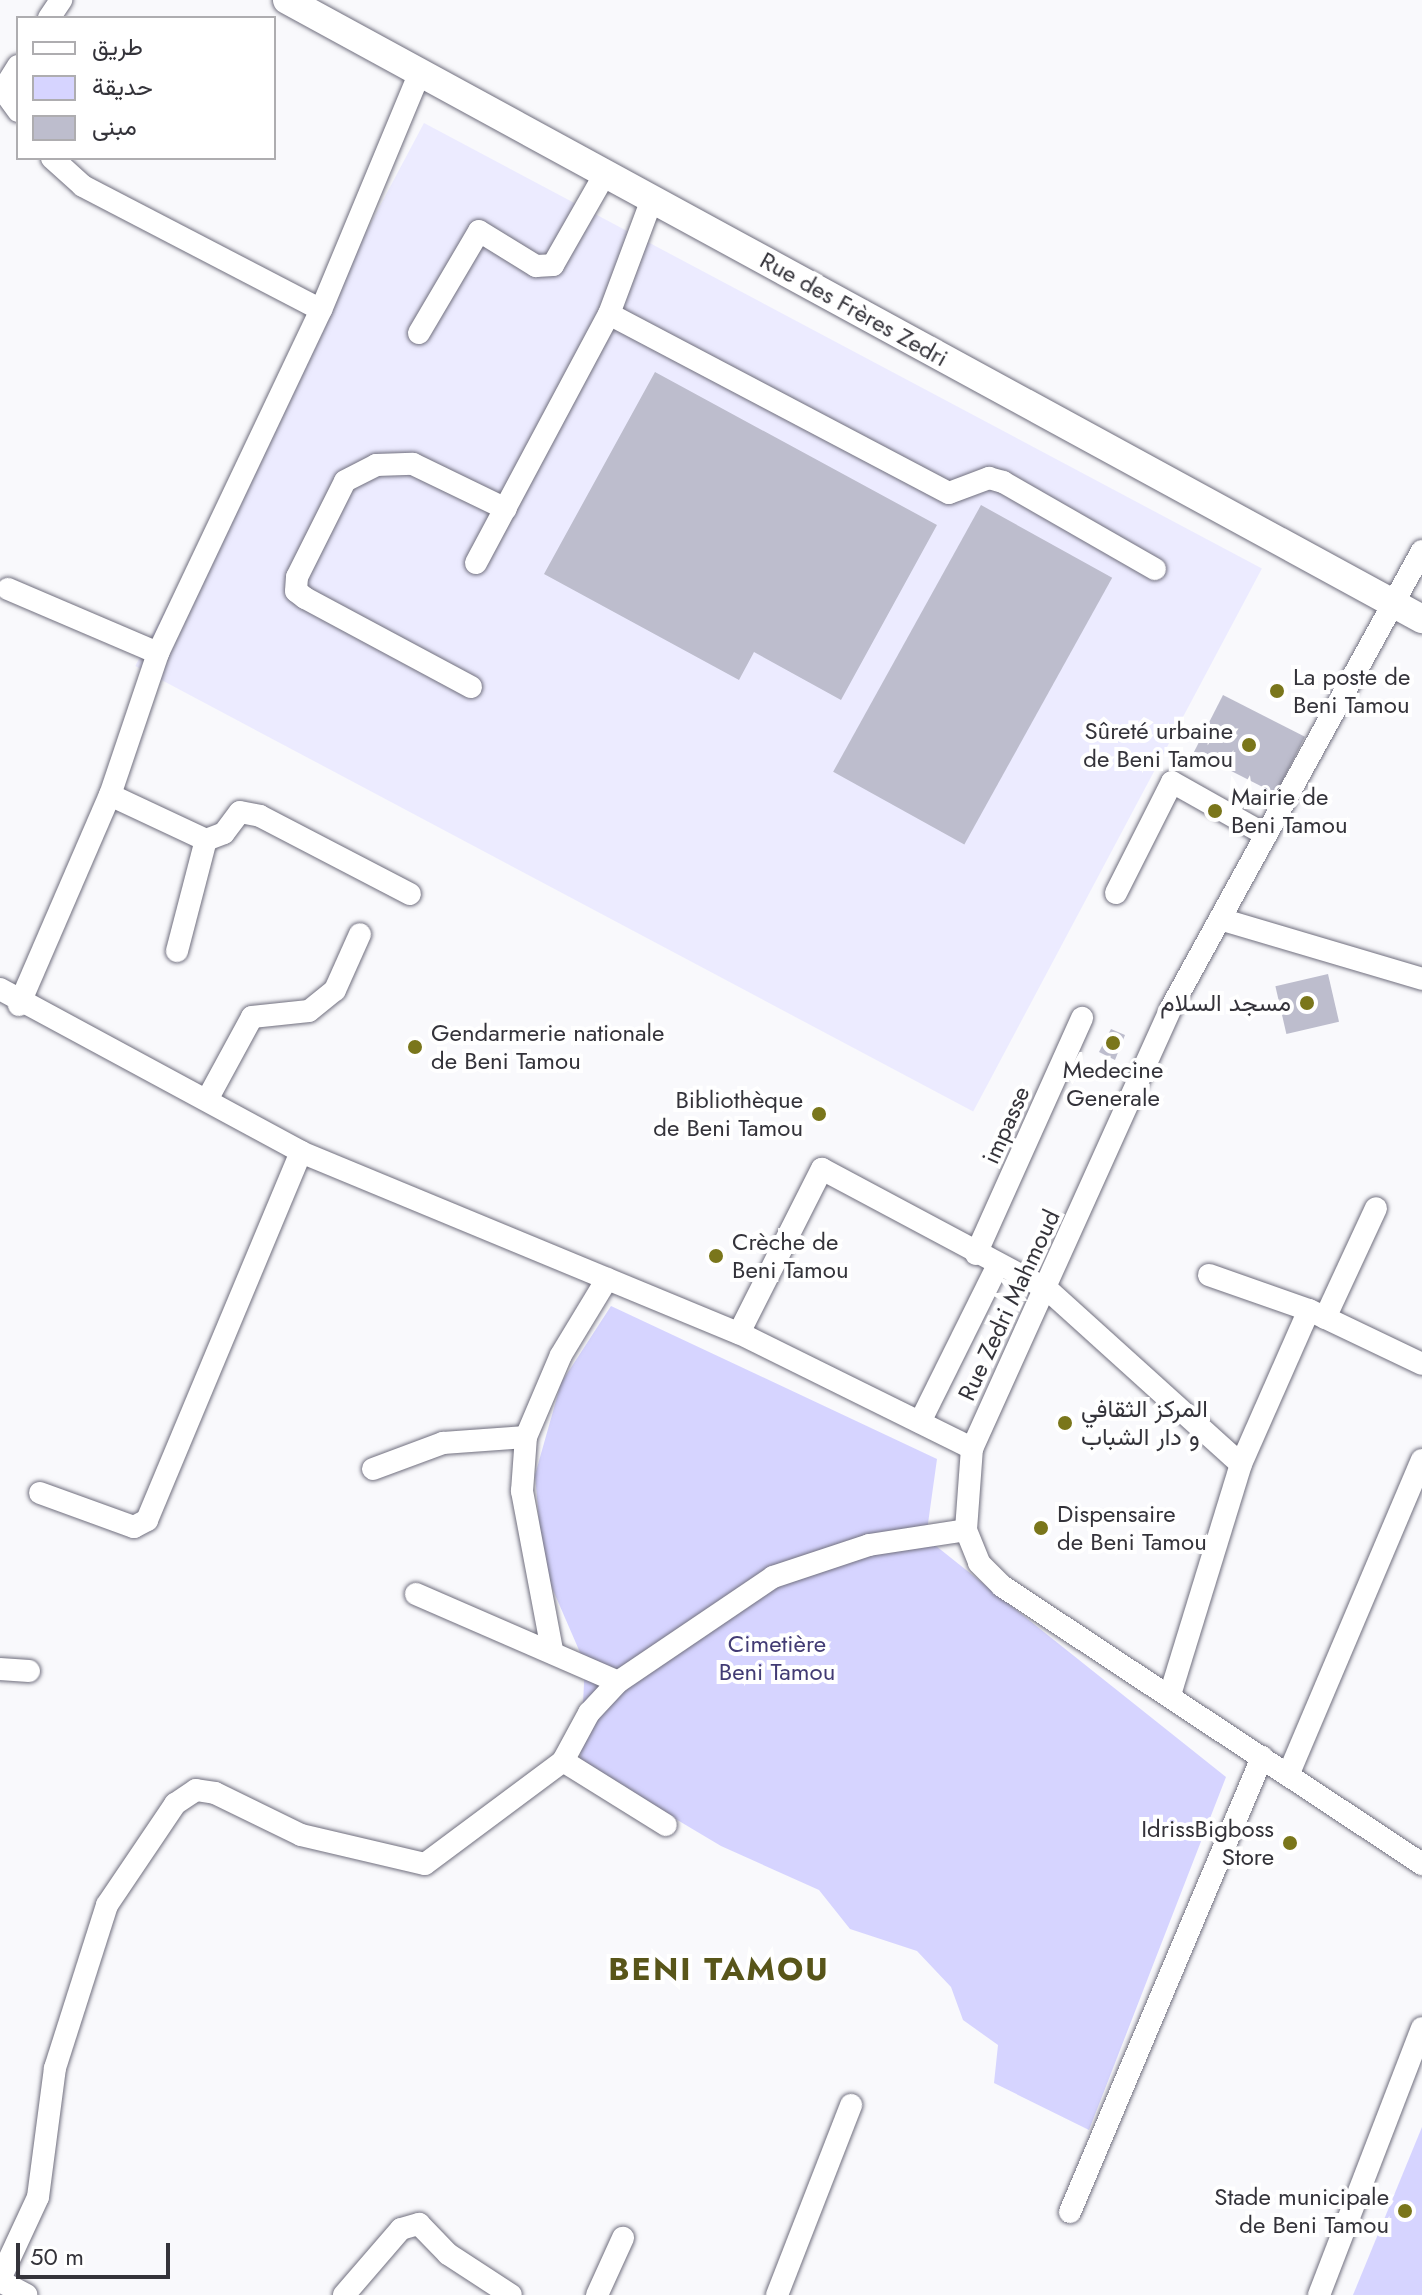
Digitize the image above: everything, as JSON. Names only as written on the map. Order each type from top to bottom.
[{"type":"main road","name":"Rue des Frères Zedri","points":[[287,0],[1422,619]]},
{"type":"street","points":[[16,69],[2,91],[16,108]]},
{"type":"street","points":[[19,1005],[110,795],[158,653],[321,310],[420,72]]},
{"type":"street","points":[[54,160],[83,186],[321,310]]},
{"type":"street","points":[[419,333],[479,231],[536,266],[553,265],[605,174]]},
{"type":"street","points":[[476,563],[609,314],[652,199]]},
{"type":"street","points":[[609,314],[949,493],[989,478],[1003,482],[1155,569]]},
{"type":"street","points":[[471,687],[305,598],[297,577],[345,481],[376,465],[413,464],[506,509]]},
{"type":"street","name":"Rue Zedri Mahmoud","points":[[1422,551],[1171,1008],[1047,1289],[972,1448],[966,1530],[979,1563],[1002,1586],[1171,1691],[1262,1757],[1422,1864]]},
{"type":"street","points":[[8,589],[158,653]]},
{"type":"street","points":[[1116,893],[1172,782],[1266,835]]},
{"type":"street","points":[[110,795],[206,840],[224,833],[240,812],[260,816],[410,894]]},
{"type":"street","points":[[177,951],[206,840]]},
{"type":"street","points":[[1220,919],[1422,979]]},
{"type":"street","points":[[208,1098],[252,1017],[309,1011],[335,990],[360,934]]},
{"type":"street","points":[[0,989],[19,1005],[208,1098],[301,1152],[739,1333],[972,1448]]},
{"type":"street","name":"impasse","points":[[976,1254],[1082,1018]]},
{"type":"street","points":[[40,1493],[134,1527],[147,1520],[301,1152]]},
{"type":"street","points":[[739,1333],[822,1169],[976,1254],[1047,1289],[1241,1464]]},
{"type":"street","points":[[1171,1691],[1241,1464],[1317,1314],[1376,1208]]},
{"type":"street","points":[[920,1422],[998,1265]]},
{"type":"street","points":[[1209,1275],[1317,1314],[1422,1364]]},
{"type":"street","points":[[552,1650],[524,1504],[526,1437],[561,1355],[607,1279]]},
{"type":"street","points":[[373,1469],[443,1443],[526,1437]]},
{"type":"street","points":[[1289,1773],[1422,1460]]},
{"type":"street","points":[[26,2295],[0,2280],[38,2197],[55,2068],[107,1905],[175,1804],[196,1790],[215,1793],[301,1835],[425,1864],[563,1761],[589,1713],[618,1682],[773,1577],[869,1545],[966,1530]]},
{"type":"street","points":[[416,1594],[552,1650],[618,1682]]},
{"type":"street","points":[[0,1669],[29,1671]]},
{"type":"street","points":[[1070,2212],[1262,1757]]},
{"type":"street","points":[[563,1761],[666,1825]]},
{"type":"street","points":[[1319,2295],[1422,2028]]},
{"type":"street","points":[[777,2295],[851,2105]]},
{"type":"street","points":[[344,2295],[401,2229],[419,2224],[459,2262],[511,2295]]},
{"type":"street","points":[[597,2295],[623,2238]]},
{"type":"shaded area","points":[[424,123],[1262,569],[973,1112],[135,666]]},
{"type":"green space","name":"Cimetière Beni Tamou","points":[[611,1306],[937,1459],[926,1538],[1226,1777],[1089,2130],[994,2083],[998,2045],[963,2020],[951,1987],[917,1951],[850,1929],[819,1890],[721,1846],[580,1762],[585,1664],[543,1567],[535,1475],[561,1383]]},
{"type":"green space","name":"Stade municipale de Beni Tamou","points":[[1422,2127],[1422,2295],[1353,2295]]},
{"type":"building","points":[[655,372],[937,525],[841,700],[754,652],[739,680],[544,574]]},
{"type":"building","points":[[981,505],[1112,578],[964,844],[833,772]]},
{"type":"building","name":"Sûreté urbaine de Beni Tamou","points":[[1223,695],[1305,737],[1276,794],[1194,752]]},
{"type":"building","name":"مسجد السلام","points":[[1328,974],[1339,1022],[1286,1034],[1275,986]]},
{"type":"building","name":"Medecine Generale","points":[[1111,1029],[1125,1035],[1115,1060],[1099,1052]]},
{"type":"place","name":"La poste de Beni Tamou","points":[[1277,691]]},
{"type":"place","name":"Sûreté urbaine de Beni Tamou","points":[[1249,745]]},
{"type":"place","name":"Mairie de Beni Tamou","points":[[1215,811]]},
{"type":"place","name":"مسجد السلام","points":[[1307,1003]]},
{"type":"place","name":"Medecine Generale","points":[[1113,1043]]},
{"type":"place","name":"Gendarmerie nationale de Beni Tamou","points":[[415,1047]]},
{"type":"place","name":"Bibliothèque de Beni Tamou","points":[[819,1114]]},
{"type":"place","name":"Crèche de Beni Tamou","points":[[716,1256]]},
{"type":"place","name":"المركز الثقافي و دار الشباب","points":[[1065,1423]]},
{"type":"place","name":"Dispensaire de Beni Tamou","points":[[1041,1528]]},
{"type":"place","name":"IdrissBigboss Store","points":[[1290,1843]]},
{"type":"place","name":"Stade municipale de Beni Tamou","points":[[1405,2211]]},
{"type":"district","name":"BENI TAMOU","points":[[719,1969]]}]
